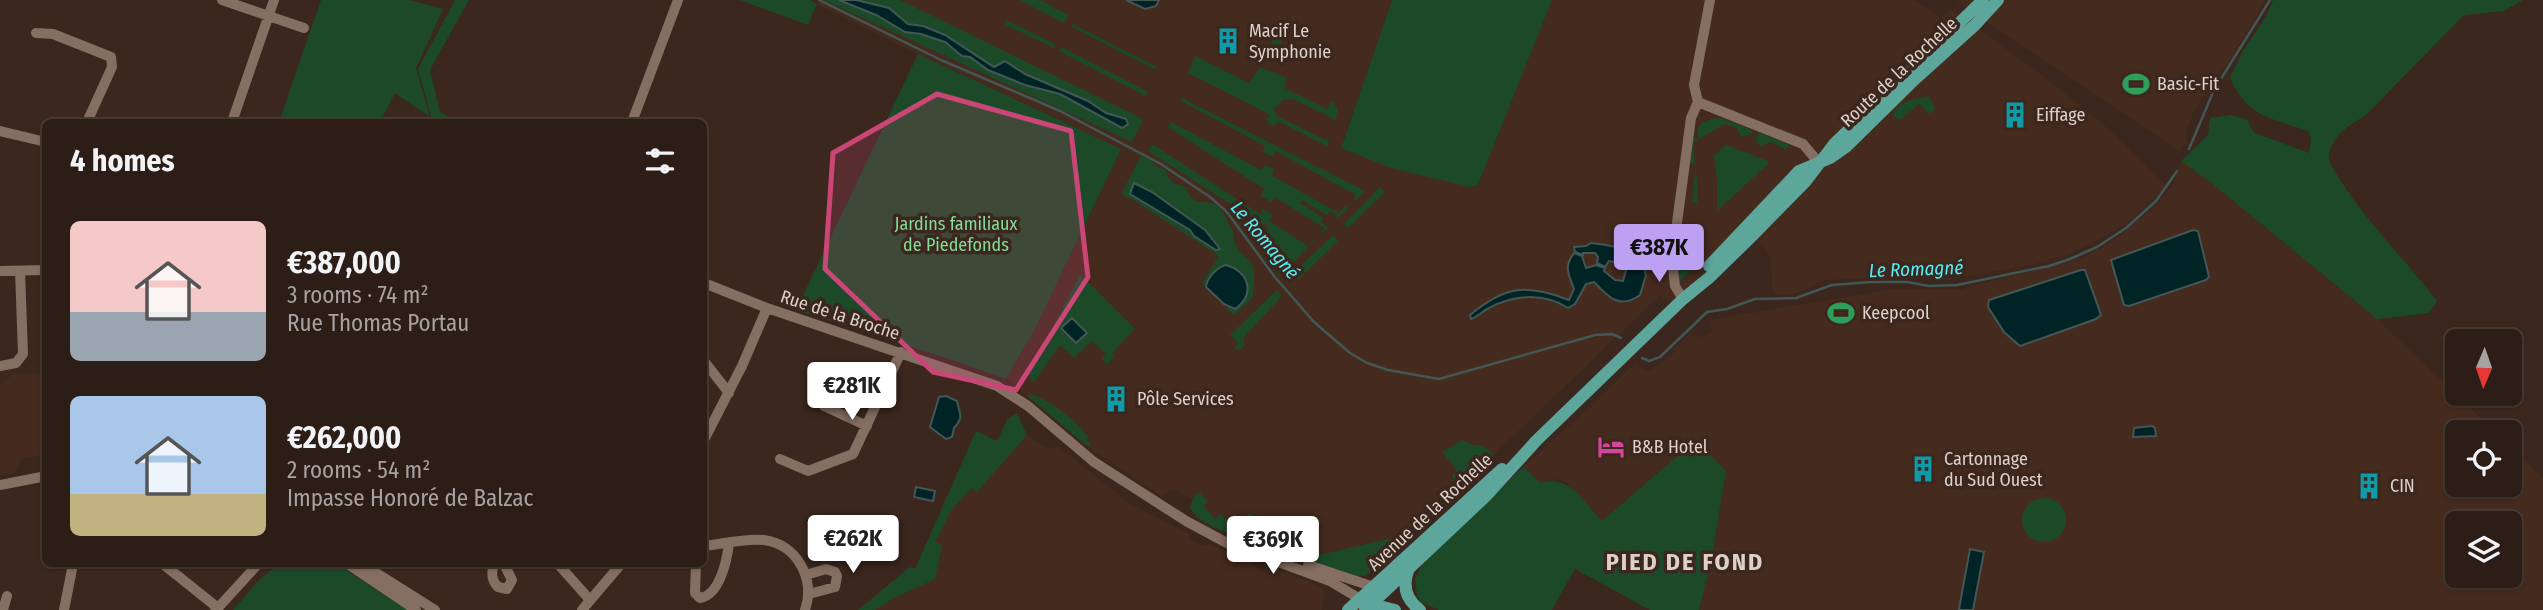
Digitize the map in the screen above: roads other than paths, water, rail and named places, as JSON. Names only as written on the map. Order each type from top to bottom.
[{"type":"main road","name":"Route de la Rochelle","points":[[1752,236],[1806,181],[1843,135],[1983,0]]},
{"type":"main road","name":"Route de la Rochelle","points":[[1683,299],[1699,277],[1799,171],[1819,163],[1847,146],[1998,0]]},
{"type":"main road","name":"Avenue de la Rochelle","points":[[1348,610],[1366,604],[1388,590],[1486,496],[1537,440],[1752,236]]},
{"type":"main road","name":"Avenue de la Rochelle","points":[[1366,604],[1374,587],[1479,488],[1537,440]]},
{"type":"main road","points":[[1410,566],[1406,575],[1405,592],[1411,603],[1420,610]]},
{"type":"main road","points":[[1374,587],[1398,595],[1410,610]]},
{"type":"main road","points":[[1366,604],[1395,610]]},
{"type":"street","points":[[222,0],[304,28]]},
{"type":"street","points":[[233,119],[274,0]]},
{"type":"street","points":[[633,119],[678,0]]},
{"type":"street","points":[[1683,299],[1675,286],[1672,260],[1690,118],[1698,102],[1695,85],[1710,0]]},
{"type":"street","points":[[36,33],[53,34],[111,57],[112,67],[88,119]]},
{"type":"street","points":[[1698,102],[1803,144],[1819,163]]},
{"type":"street","points":[[0,131],[42,141]]},
{"type":"street","points":[[0,271],[42,270]]},
{"type":"street","points":[[0,366],[16,363],[23,354],[20,271]]},
{"type":"street","name":"Rue de la Broche","points":[[707,284],[767,308],[981,379],[1011,394],[1105,470],[1201,530]]},
{"type":"street","points":[[707,434],[729,393],[767,308]]},
{"type":"street","points":[[780,459],[808,471],[848,457],[856,450],[901,352]]},
{"type":"street","points":[[707,365],[729,393]]},
{"type":"street","points":[[824,406],[867,426]]},
{"type":"street","points":[[0,485],[42,477]]},
{"type":"street","points":[[1201,530],[1235,538],[1374,587]]},
{"type":"street","points":[[1201,530],[1330,581],[1366,604]]},
{"type":"street","points":[[707,546],[755,540],[772,542],[796,558],[806,575],[809,594],[805,610]]},
{"type":"street","points":[[696,567],[695,593],[700,598],[705,598],[711,593],[720,576],[729,543]]},
{"type":"street","points":[[64,610],[72,567]]},
{"type":"street","points":[[167,567],[213,604],[216,610],[255,567]]},
{"type":"street","points":[[249,574],[261,567]]},
{"type":"street","points":[[352,567],[416,610]]},
{"type":"street","points":[[367,567],[435,610]]},
{"type":"street","points":[[493,567],[493,581],[498,587],[507,589],[512,580],[505,567]]},
{"type":"street","points":[[561,567],[590,600]]},
{"type":"street","points":[[582,610],[618,567]]},
{"type":"street","points":[[806,575],[826,569],[835,572],[837,576],[835,587],[809,594]]},
{"type":"street","points":[[3,610],[7,596]]},
{"type":"water","points":[[839,0],[856,0],[889,8],[908,24],[923,26],[945,35],[994,67],[1005,61],[1025,74],[1088,101],[1106,113],[1126,119],[1128,124],[1122,128],[1060,94],[1025,85],[988,70],[970,57],[962,56],[945,42],[905,32],[876,15]]},
{"type":"water","points":[[1126,0],[1159,0],[1156,6],[1145,9]]},
{"type":"water","points":[[1134,183],[1152,192],[1205,230],[1220,249],[1216,250],[1194,236],[1190,230],[1130,194]]},
{"type":"water","points":[[2193,230],[2198,231],[2209,277],[2129,306],[2124,305],[2111,260]]},
{"type":"water","points":[[1591,243],[1617,247],[1638,259],[1646,275],[1640,295],[1626,301],[1615,300],[1594,282],[1586,284],[1575,304],[1568,308],[1549,300],[1519,298],[1499,303],[1471,319],[1470,315],[1483,305],[1517,290],[1541,291],[1569,300],[1574,289],[1568,267],[1574,253],[1582,256],[1586,268],[1596,265],[1605,268],[1604,271],[1615,280],[1623,281],[1626,271],[1621,263],[1609,261],[1605,267],[1597,263],[1598,257],[1595,253],[1583,255],[1575,252],[1574,247]]},
{"type":"water","points":[[1226,265],[1240,273],[1247,284],[1246,297],[1235,309],[1224,304],[1206,287],[1213,273]]},
{"type":"water","points":[[2085,270],[2101,315],[2096,319],[2020,346],[2004,332],[1988,307],[1989,300]]},
{"type":"water","points":[[1072,318],[1087,333],[1076,343],[1061,328]]},
{"type":"water","points":[[946,396],[957,401],[960,416],[952,437],[946,439],[930,427],[939,397]]},
{"type":"water","points":[[2152,426],[2156,436],[2133,437],[2134,428]]},
{"type":"water","points":[[916,487],[935,491],[933,501],[914,497]]},
{"type":"water","points":[[1970,549],[1984,552],[1973,610],[1961,610],[1959,609]]},
{"type":"waterway","name":"Le Romagné","points":[[819,0],[941,60],[1060,111],[1161,164],[1210,197],[1227,212],[1274,276],[1314,322],[1350,353],[1367,363],[1388,370],[1439,379],[1595,335],[1612,334],[1621,338]]},
{"type":"waterway","name":"Le Romagné","points":[[2189,149],[2214,90],[2270,0]]},
{"type":"waterway","name":"Le Romagné","points":[[1642,358],[1649,361],[1660,357],[1707,312],[1727,309],[1755,299],[1796,298],[1832,285],[1871,282],[1957,285],[2049,266],[2070,259],[2097,247],[2126,228],[2156,201],[2177,171]]},
{"type":"place","name":"Macif Le Symphonie","points":[[1228,41]]},
{"type":"place","name":"Basic-Fit","points":[[2136,84]]},
{"type":"place","name":"Eiffage","points":[[2015,115]]},
{"type":"place","name":"Keepcool","points":[[1841,313]]},
{"type":"place","name":"Pôle Services","points":[[1116,399]]},
{"type":"place","name":"B&B Hotel","points":[[1611,447]]},
{"type":"place","name":"Cartonnage du Sud Ouest","points":[[1923,469]]},
{"type":"place","name":"CIN","points":[[2369,486]]},
{"type":"district","name":"PIED DE FOND","points":[[1685,562]]},
{"type":"park label","name":"Jardins familiaux de Piedefonds","points":[[956,234]]}]
